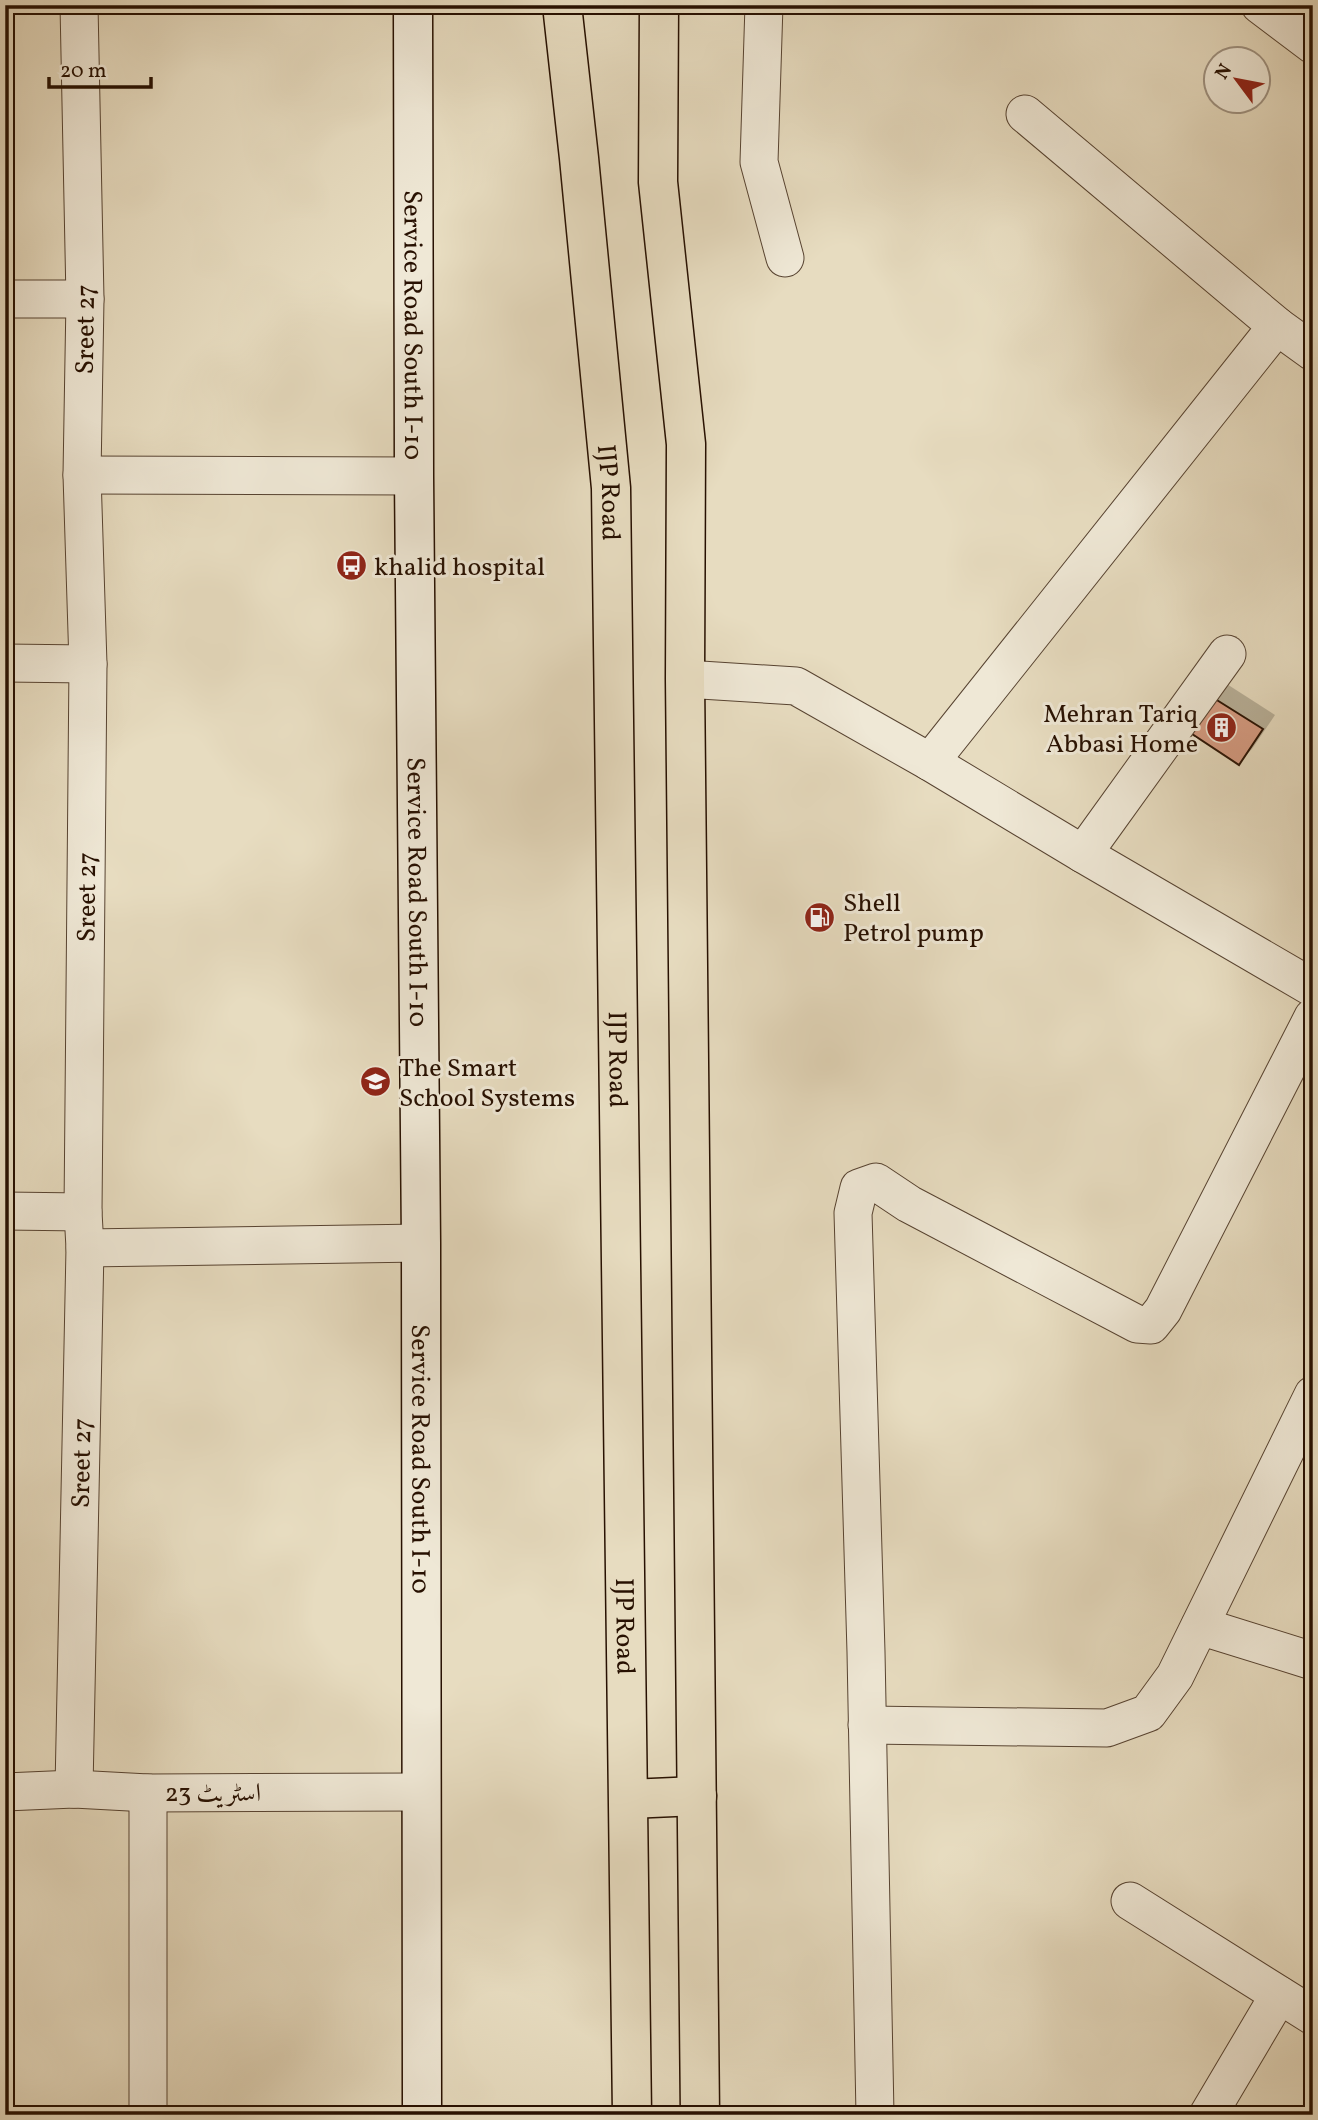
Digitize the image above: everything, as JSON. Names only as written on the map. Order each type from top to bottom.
[{"type":"highway","name":"IJP Road","points":[[562,5],[611,488],[632,2115]]},
{"type":"highway","points":[[659,5],[658,182],[686,444],[685,679],[700,2115]]},
{"type":"highway","points":[[629,1799],[697,1796]]},
{"type":"main road","name":"Service Road South I-10","points":[[413,5],[421,1243],[422,2115]]},
{"type":"street","name":"Sreet 27","points":[[74,1790],[85,1248],[83,1212],[88,664],[82,475],[85,299],[79,5]]},
{"type":"street","points":[[764,5],[759,162],[785,258]]},
{"type":"street","points":[[1260,5],[1313,45]]},
{"type":"street","points":[[1025,114],[1277,326],[1313,352]]},
{"type":"street","points":[[5,299],[85,299]]},
{"type":"street","points":[[930,762],[1277,326]]},
{"type":"street","points":[[82,475],[414,476]]},
{"type":"street","points":[[1083,854],[1227,654]]},
{"type":"street","points":[[5,663],[88,664]]},
{"type":"street","points":[[685,679],[796,686],[1313,988]]},
{"type":"street","points":[[875,2115],[853,1213],[859,1188],[876,1182],[909,1204],[1137,1324],[1152,1325],[1163,1310],[1313,1017]]},
{"type":"street","points":[[5,1211],[83,1212]]},
{"type":"street","points":[[85,1248],[421,1243]]},
{"type":"street","points":[[867,1726],[1107,1728],[1148,1713],[1175,1676],[1313,1395]]},
{"type":"street","points":[[1200,1626],[1313,1661]]},
{"type":"street","name":"اسٹریٹ 23","points":[[5,1792],[420,1792]]},
{"type":"street","points":[[148,1793],[148,2115]]},
{"type":"street","points":[[1130,1901],[1313,2017]]},
{"type":"street","points":[[1208,2115],[1279,1995]]},
{"type":"building","name":"Mehran Tariq Abbasi Home","points":[[1204,692],[1263,729],[1239,765],[1180,726]]},
{"type":"place","name":"khalid hospital","points":[[351,566]]},
{"type":"place","name":"Mehran Tariq Abbasi Home","points":[[1221,728]]},
{"type":"place","name":"Shell Petrol pump","points":[[820,917]]},
{"type":"place","name":"The Smart School Systems","points":[[376,1082]]}]
